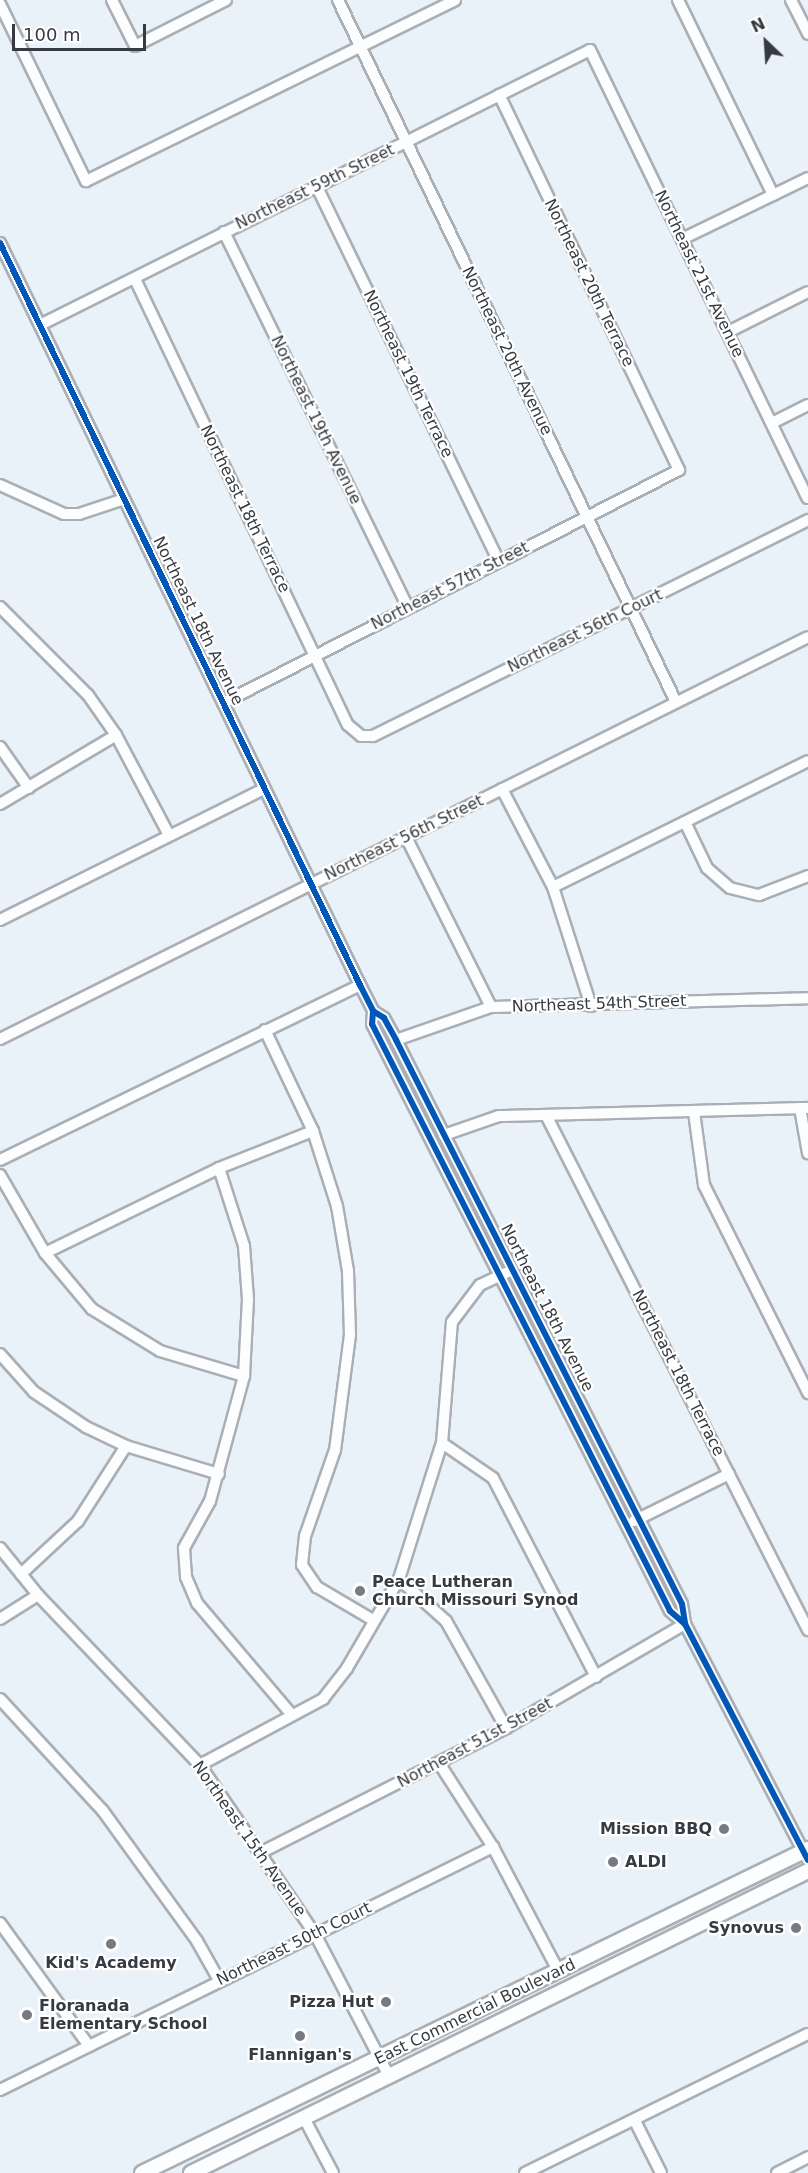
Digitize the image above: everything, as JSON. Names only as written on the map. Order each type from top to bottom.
[{"type":"main road","name":"East Commercial Boulevard","points":[[142,2173],[806,1854]]},
{"type":"main road","name":"East Commercial Boulevard","points":[[190,2173],[808,1871]]},
{"type":"street","points":[[112,0],[135,46],[226,0]]},
{"type":"street","name":"Northeast 20th Avenue","points":[[338,0],[676,702]]},
{"type":"street","points":[[0,4],[86,181],[455,0]]},
{"type":"street","points":[[678,0],[773,195]]},
{"type":"street","points":[[791,0],[808,34]]},
{"type":"street","name":"Northeast 59th Street","points":[[40,325],[590,50]]},
{"type":"street","name":"Northeast 21st Avenue","points":[[590,50],[808,498]]},
{"type":"street","name":"Northeast 20th Terrace","points":[[499,95],[679,470]]},
{"type":"street","points":[[682,239],[808,178]]},
{"type":"street","name":"Northeast 19th Terrace","points":[[317,187],[499,561]]},
{"type":"street","name":"Northeast 19th Avenue","points":[[224,232],[408,607]]},
{"type":"street","name":"Northeast 18th Avenue","points":[[0,243],[373,1011],[384,1018],[396,1040],[682,1604],[685,1624],[806,1854]]},
{"type":"street","name":"Northeast 18th Terrace","points":[[135,279],[348,725],[361,736]]},
{"type":"street","points":[[728,332],[808,292]]},
{"type":"street","points":[[772,423],[808,405]]},
{"type":"street","name":"Northeast 57th Street","points":[[223,703],[679,470]]},
{"type":"street","points":[[0,485],[64,514],[79,514],[124,499]]},
{"type":"street","name":"Northeast 56th Court","points":[[361,736],[373,736],[808,520]]},
{"type":"street","points":[[0,607],[68,670],[116,735],[169,836]]},
{"type":"street","name":"Northeast 56th Street","points":[[0,1039],[808,637]]},
{"type":"street","points":[[0,804],[116,735]]},
{"type":"street","points":[[0,747],[29,788]]},
{"type":"street","points":[[553,887],[808,761]]},
{"type":"street","points":[[0,920],[264,789]]},
{"type":"street","points":[[502,789],[553,887],[591,1006]]},
{"type":"street","points":[[685,822],[707,868],[730,888],[759,895],[808,876]]},
{"type":"street","points":[[406,837],[491,1007]]},
{"type":"street","points":[[0,1160],[360,985]]},
{"type":"street","name":"Northeast 54th Street","points":[[396,1040],[491,1007],[591,1006],[808,998]]},
{"type":"street","name":"Northeast 18th Avenue","points":[[373,1011],[370,1021],[626,1525],[670,1611],[685,1624]]},
{"type":"street","points":[[265,1030],[314,1131],[337,1206],[348,1271],[350,1335],[335,1450],[305,1536],[302,1565],[317,1587],[373,1620]]},
{"type":"street","points":[[444,1135],[499,1116],[804,1108],[808,1154]]},
{"type":"street","points":[[694,1112],[704,1185],[808,1393]]},
{"type":"street","name":"Northeast 18th Terrace","points":[[547,1116],[808,1630]]},
{"type":"street","points":[[45,1253],[219,1168],[314,1131]]},
{"type":"street","points":[[219,1168],[244,1246],[248,1299],[244,1376],[219,1474],[184,1548],[186,1577],[197,1603],[292,1715]]},
{"type":"street","points":[[0,1175],[45,1253],[92,1309],[128,1335],[160,1351],[244,1376]]},
{"type":"street","points":[[200,1765],[323,1699],[347,1668],[399,1579],[442,1443],[452,1322],[480,1285],[513,1270]]},
{"type":"street","points":[[0,1354],[34,1392],[86,1427],[126,1446],[219,1474]]},
{"type":"street","points":[[442,1443],[493,1478],[596,1677]]},
{"type":"street","points":[[21,1574],[78,1521],[126,1446]]},
{"type":"street","points":[[626,1525],[729,1474]]},
{"type":"street","name":"Northeast 15th Avenue","points":[[0,1548],[38,1595],[200,1765],[315,1934],[389,2076]]},
{"type":"street","points":[[399,1579],[446,1621],[506,1728]]},
{"type":"street","points":[[0,1619],[38,1595]]},
{"type":"street","name":"Northeast 51st Street","points":[[260,1853],[506,1728],[685,1624]]},
{"type":"street","points":[[0,1699],[103,1811],[197,1941],[219,1980]]},
{"type":"street","points":[[439,1763],[493,1847],[559,1972]]},
{"type":"street","name":"Northeast 50th Court","points":[[0,2090],[219,1980],[493,1847]]},
{"type":"street","points":[[0,1923],[89,2046]]},
{"type":"street","points":[[525,2173],[808,2034]]},
{"type":"street","points":[[304,2118],[333,2173]]},
{"type":"street","points":[[634,2121],[661,2173]]},
{"type":"street","points":[[777,2173],[808,2157]]},
{"type":"cycle path","points":[[0,243],[373,1011],[372,1024],[670,1611],[685,1624]]},
{"type":"cycle path","points":[[373,1011],[384,1018],[396,1040],[682,1604],[685,1624],[808,1860]]},
{"type":"place","name":"Peace Lutheran Church Missouri Synod","points":[[360,1591]]},
{"type":"place","name":"Mission BBQ","points":[[724,1829]]},
{"type":"place","name":"ALDI","points":[[613,1862]]},
{"type":"place","name":"Synovus","points":[[796,1928]]},
{"type":"place","name":"Kid's Academy","points":[[111,1944]]},
{"type":"place","name":"Pizza Hut","points":[[386,2002]]},
{"type":"place","name":"Floranada Elementary School","points":[[27,2015]]},
{"type":"place","name":"Flannigan's","points":[[300,2036]]}]
